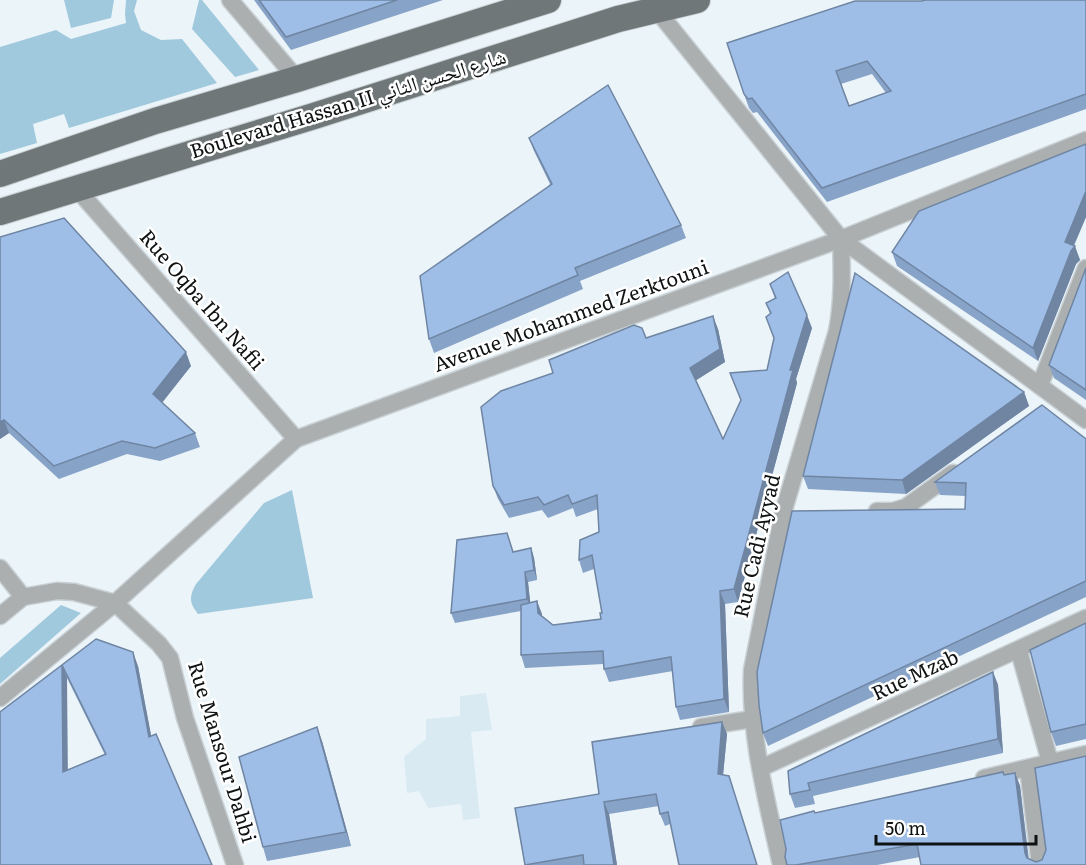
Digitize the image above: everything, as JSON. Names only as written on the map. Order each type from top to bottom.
[{"type":"main road","name":"Boulevard Hassan II شارع الحسن الثاني","points":[[0,174],[155,121],[548,0]]},
{"type":"main road","name":"Boulevard Hassan II شارع الحسن الثاني","points":[[0,212],[314,116],[618,19],[652,5],[697,0]]},
{"type":"street","points":[[230,0],[297,79]]},
{"type":"street","points":[[652,5],[841,239],[1040,385],[1052,401],[1086,420]]},
{"type":"street","name":"Avenue Mohammed Zerktouni","points":[[0,698],[115,603],[297,439],[841,239],[1086,140]]},
{"type":"street","name":"Rue Oqba Ibn Nafii","points":[[76,188],[297,439]]},
{"type":"street","name":"Rue Cadi Ayyad","points":[[781,865],[777,823],[761,768],[753,719],[752,670],[783,513],[837,331],[843,290],[841,239]]},
{"type":"street","points":[[1040,385],[1086,268]]},
{"type":"street","points":[[860,512],[893,511],[906,507],[970,461]]},
{"type":"street","points":[[783,513],[805,513]]},
{"type":"street","points":[[0,568],[22,597]]},
{"type":"street","points":[[0,616],[22,597],[57,591],[74,592],[115,603]]},
{"type":"street","name":"Rue Mansour Dahbi","points":[[115,603],[159,644],[170,658],[184,718],[235,865]]},
{"type":"street","name":"Rue Mzab","points":[[761,768],[1019,651],[1086,618]]},
{"type":"street","points":[[1019,651],[1050,762]]},
{"type":"street","points":[[683,730],[753,719]]},
{"type":"street","points":[[964,782],[1086,754]]},
{"type":"street","points":[[1028,768],[1040,865]]},
{"type":"shaded area","points":[[64,0],[114,0],[111,18],[71,28]]},
{"type":"shaded area","points":[[126,0],[137,0],[134,11],[141,30],[161,40],[182,39],[217,83],[69,128],[64,114],[33,124],[37,143],[0,154],[0,47],[56,30],[71,39],[126,23]]},
{"type":"shaded area","points":[[199,0],[202,0],[259,70],[235,77],[192,29]]},
{"type":"shaded area","points":[[292,490],[313,598],[198,614],[191,599],[196,584],[264,503]]},
{"type":"shaded area","points":[[61,605],[81,613],[0,684],[0,658]]},
{"type":"shaded area","points":[[486,693],[492,730],[471,732],[480,818],[463,820],[461,804],[428,808],[419,791],[407,793],[404,757],[426,739],[426,719],[460,716],[460,696]]},
{"type":"building","points":[[259,0],[397,0],[286,37]]},
{"type":"building","points":[[1086,0],[1086,94],[822,188],[752,98],[748,99],[744,94],[727,43],[855,1]],"holes":[[[867,61],[891,91],[849,106],[836,71]]]},
{"type":"building","points":[[608,85],[681,225],[575,268],[578,275],[429,339],[420,276],[552,184],[529,138]]},
{"type":"building","points":[[1086,144],[1086,191],[1065,242],[1075,246],[1033,348],[892,252],[919,211]]},
{"type":"building","points":[[64,218],[186,352],[153,394],[195,433],[155,448],[122,441],[54,466],[4,420],[0,422],[0,237]]},
{"type":"building","points":[[1086,268],[1086,390],[1049,365]]},
{"type":"building","points":[[788,272],[807,315],[790,370],[793,370],[734,589],[720,591],[724,699],[676,707],[671,657],[604,669],[603,651],[521,655],[521,605],[537,601],[538,613],[553,625],[601,619],[600,613],[602,613],[592,555],[579,560],[580,540],[599,532],[597,495],[572,504],[568,495],[544,505],[538,497],[504,505],[493,486],[481,407],[501,391],[553,373],[549,360],[634,325],[642,328],[646,338],[713,316],[720,349],[690,368],[723,439],[741,400],[730,373],[767,370],[774,338],[766,317],[771,313],[766,303],[776,298],[770,284]]},
{"type":"building","points":[[855,273],[1024,392],[902,480],[803,476]]},
{"type":"building","points":[[1042,405],[1086,439],[1086,581],[763,733],[757,672],[792,511],[965,509],[966,483],[935,482]]},
{"type":"building","points":[[507,533],[513,552],[531,548],[534,570],[525,572],[527,599],[451,613],[457,540]]},
{"type":"building","points":[[1086,623],[1086,724],[1051,732],[1030,650]]},
{"type":"building","points":[[96,639],[133,652],[149,737],[156,734],[212,865],[0,865],[0,712]],"holes":[[[62,665],[106,754],[63,772]]]},
{"type":"building","points":[[993,672],[998,739],[808,783],[810,790],[790,794],[788,771]]},
{"type":"building","points":[[722,722],[718,774],[729,776],[757,865],[679,865],[668,812],[660,814],[656,794],[604,802],[614,865],[584,865],[583,855],[525,865],[515,808],[599,794],[592,742]]},
{"type":"building","points":[[317,727],[346,832],[263,847],[239,757]]},
{"type":"building","points":[[1086,756],[1086,865],[921,865],[917,844],[787,865],[780,820],[1003,772],[1004,775],[1015,773],[1027,858],[1036,862],[1042,860],[1046,850],[1035,768]]}]
